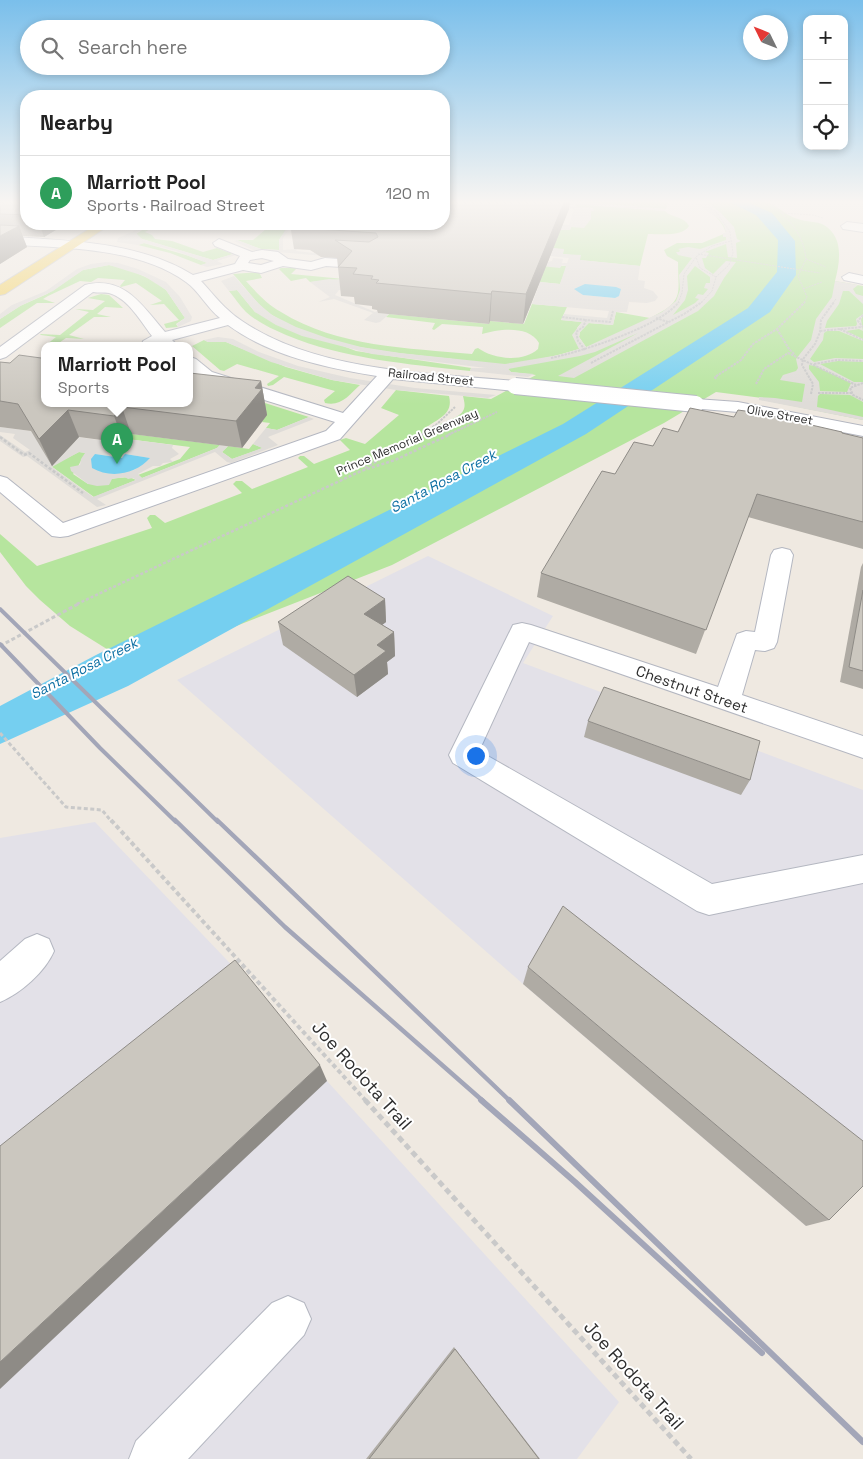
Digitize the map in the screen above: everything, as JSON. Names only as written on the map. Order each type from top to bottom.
[{"type":"main road","points":[[0,290],[34,268]]},
{"type":"street","points":[[170,268],[192,279],[225,268]]},
{"type":"street","points":[[252,268],[270,272],[274,268]]},
{"type":"street","points":[[315,268],[319,270],[366,270]]},
{"type":"street","points":[[848,278],[863,280]]},
{"type":"street","name":"Railroad Street","points":[[192,279],[214,305],[231,320],[258,337],[328,362],[389,373],[696,404]]},
{"type":"street","points":[[0,354],[90,288],[115,290],[138,307],[158,342]]},
{"type":"street","points":[[162,342],[231,320]]},
{"type":"street","points":[[0,360],[18,362]]},
{"type":"street","points":[[0,482],[60,531],[333,435],[389,373]]},
{"type":"street","points":[[198,377],[348,420]]},
{"type":"street","name":"Olive Street","points":[[696,404],[738,407],[863,431]]},
{"type":"street","points":[[727,700],[746,640],[766,642],[782,555]]},
{"type":"street","name":"Chestnut Street","points":[[863,746],[522,631],[463,756],[709,900],[863,869]]},
{"type":"street","points":[[0,984],[37,951]]},
{"type":"street","points":[[154,1459],[288,1319]]},
{"type":"path","points":[[548,358],[586,351],[616,339],[668,312],[678,303],[683,293],[682,278],[687,268]]},
{"type":"path","points":[[700,268],[716,277]]},
{"type":"path","points":[[590,363],[700,304],[712,291],[716,277],[726,268]]},
{"type":"path","points":[[788,268],[820,273]]},
{"type":"path","points":[[718,382],[715,377],[741,360],[754,344],[777,329],[804,305],[807,297],[797,278],[800,268]]},
{"type":"path","points":[[826,268],[829,272]]},
{"type":"path","points":[[807,420],[813,384],[802,365],[803,359],[815,344],[820,331],[821,320],[836,300],[839,291],[849,283],[848,278]]},
{"type":"path","points":[[803,289],[824,281]]},
{"type":"path","points":[[562,317],[610,322],[613,311]]},
{"type":"path","points":[[820,331],[862,327],[858,321],[863,315]]},
{"type":"path","points":[[656,318],[668,322]]},
{"type":"path","points":[[586,320],[583,327],[576,332],[578,341],[586,351]]},
{"type":"path","points":[[777,329],[789,349],[797,357]]},
{"type":"path","points":[[840,329],[863,340]]},
{"type":"path","points":[[750,386],[756,384],[764,369],[788,353],[856,384]]},
{"type":"path","points":[[814,364],[837,360],[863,361]]},
{"type":"path","points":[[361,471],[448,416],[456,405],[453,393],[477,382]]},
{"type":"path","points":[[852,394],[850,388],[856,384],[863,383]]},
{"type":"path","points":[[811,393],[852,394],[863,400]]},
{"type":"path","name":"Prince Memorial Greenway","points":[[0,646],[69,608],[361,471],[395,460],[504,408]]},
{"type":"path","points":[[0,437],[24,455],[29,453],[84,494]]},
{"type":"path","name":"Joe Rodota Trail","points":[[0,734],[66,807],[102,810],[692,1459]]},
{"type":"shaded area","points":[[93,268],[83,270],[53,291],[22,305],[0,319],[0,314],[12,305],[46,291],[77,269]]},
{"type":"shaded area","points":[[119,268],[135,268],[166,282],[180,297],[192,317],[191,321],[178,327],[177,324],[185,318],[166,290],[144,276]]},
{"type":"shaded area","points":[[565,268],[640,268],[638,280],[645,281],[644,288],[653,291],[658,297],[655,301],[647,303],[629,302],[627,312],[616,312],[613,325],[589,323],[580,332],[579,337],[586,347],[662,312],[676,301],[680,290],[679,275],[684,268],[693,268],[687,276],[688,290],[685,300],[673,315],[695,303],[699,299],[695,298],[698,294],[703,295],[708,289],[704,288],[706,283],[710,283],[710,277],[698,268],[705,268],[713,274],[719,268],[731,268],[714,296],[698,311],[574,378],[558,376],[638,333],[595,352],[508,369],[511,372],[534,374],[528,377],[470,371],[471,368],[486,368],[372,354],[302,336],[276,325],[255,312],[237,290],[229,291],[221,281],[234,276],[259,304],[272,315],[296,327],[327,338],[361,347],[400,353],[505,364],[559,355],[579,349],[572,335],[582,322],[561,320],[564,314],[607,318],[609,311],[532,304],[540,282],[560,284]],"holes":[[[584,286],[620,289],[614,298],[583,295],[575,288]]]},
{"type":"shaded area","points":[[329,279],[343,280],[345,291],[339,290],[335,295],[375,312],[380,310],[378,313],[389,314],[376,323],[364,320],[373,313],[334,299],[318,302],[330,297],[310,282]]},
{"type":"shaded area","points":[[835,281],[858,285],[853,289],[856,294],[863,296],[863,304],[849,291],[843,291],[839,304],[827,321],[825,328],[856,326],[856,319],[863,314],[861,320],[863,331],[859,329],[846,331],[863,339],[863,341],[839,331],[827,331],[824,333],[823,340],[810,359],[814,362],[835,358],[863,359],[863,362],[838,361],[820,364],[854,382],[863,382],[863,402],[850,395],[820,394],[817,407],[863,417],[863,420],[759,400],[759,397],[802,402],[805,384],[780,380],[783,375],[796,371],[798,368],[796,359],[811,340],[816,319],[832,297]],"holes":[[[809,365],[851,383],[847,392],[820,391],[819,382],[809,369]]]},
{"type":"shaded area","points":[[218,337],[233,339],[259,352],[298,366],[350,378],[415,388],[496,395],[488,398],[396,390],[332,380],[271,362],[226,342],[208,342],[204,340]]},
{"type":"shaded area","points":[[309,417],[314,419],[268,437],[278,445],[231,463],[215,452],[97,499],[106,505],[97,507],[27,456],[23,457],[0,441],[0,435],[25,452],[30,450],[13,438],[15,434],[0,432],[0,427],[123,443],[127,439],[173,445],[172,448],[179,454],[170,459],[173,462],[153,466],[138,474],[142,478],[217,448],[220,445],[228,446],[222,452],[232,459],[262,448],[253,444],[266,428],[277,430]],"holes":[[[79,452],[85,453],[80,465],[70,467],[71,471],[88,484],[97,486],[109,485],[112,479],[125,477],[136,480],[93,497],[52,467]],[[95,454],[122,458],[125,454],[150,458],[134,470],[109,473]]]},
{"type":"shaded area","points":[[428,556],[553,616],[523,663],[863,790],[863,1170],[806,1226],[523,984],[177,680]]},
{"type":"shaded area","points":[[95,822],[246,980],[327,1081],[619,1402],[577,1459],[0,1459],[0,838]]},
{"type":"green space","points":[[124,268],[154,281],[166,290],[185,318],[176,324],[178,327],[166,328],[164,324],[179,320],[164,304],[150,305],[162,301],[136,283],[121,287],[125,280],[98,278],[91,282],[80,281],[48,296],[43,299],[55,303],[37,303],[0,328],[0,319],[20,306],[47,294],[83,270]]},
{"type":"green space","points":[[297,268],[291,274],[344,279],[310,282],[306,278],[291,281],[279,269]]},
{"type":"green space","points":[[533,268],[566,268],[560,284],[540,282]]},
{"type":"green space","points":[[678,268],[838,268],[835,281],[863,286],[863,420],[763,400],[762,398],[716,392],[664,423],[392,565],[134,666],[70,626],[26,586],[0,552],[0,534],[37,566],[152,528],[147,518],[150,515],[155,515],[165,523],[242,493],[233,484],[236,481],[242,481],[252,489],[308,467],[298,458],[300,456],[304,456],[314,464],[350,450],[340,440],[346,438],[365,444],[399,415],[381,408],[396,390],[449,396],[450,403],[446,413],[423,430],[439,425],[461,414],[465,405],[463,396],[491,399],[536,375],[511,372],[508,369],[511,367],[565,358],[586,347],[579,337],[580,332],[588,323],[613,325],[616,312],[650,318],[674,302],[678,290]]},
{"type":"green space","points":[[259,272],[262,278],[246,281],[271,305],[303,324],[349,339],[398,347],[472,354],[478,348],[492,355],[516,358],[538,349],[539,343],[528,333],[505,330],[482,334],[483,327],[442,324],[434,330],[432,329],[435,323],[386,317],[389,314],[489,324],[490,321],[524,324],[532,304],[567,307],[561,320],[582,322],[577,328],[579,349],[532,361],[497,364],[378,350],[333,341],[291,326],[266,311],[233,274]]},
{"type":"green space","points":[[237,290],[255,312],[356,351],[485,370],[471,368],[470,371],[376,359],[330,350],[308,343],[275,330],[250,316],[229,291]]},
{"type":"green space","points":[[101,294],[109,295],[123,308],[105,307],[97,314],[111,317],[94,317],[69,335],[84,339],[66,338],[60,342],[50,342],[56,337],[40,334],[60,335],[89,312],[75,309],[93,310],[105,301],[88,298]]},
{"type":"green space","points":[[204,340],[208,342],[226,342],[286,367],[332,380],[360,385],[340,402],[325,403],[324,400],[335,391],[284,377],[273,385],[268,386],[267,384],[279,376],[237,364],[224,371],[220,370],[193,346]]},
{"type":"green space","points":[[208,385],[309,417],[277,430],[266,428],[270,423],[262,422],[266,415],[260,415],[265,408]]},
{"type":"green space","points":[[132,434],[220,445],[217,448],[142,478],[138,475],[180,459],[190,447],[127,439]]},
{"type":"green space","points":[[253,444],[263,448],[232,459],[222,452],[228,446],[249,449]]},
{"type":"green space","points":[[79,452],[86,453],[73,474],[88,484],[126,477],[136,480],[94,497],[51,466]]},
{"type":"water","name":"Santa Rosa Creek","points":[[777,268],[796,268],[796,275],[770,312],[586,434],[128,686],[0,744],[0,706],[96,655],[563,424],[748,308],[777,272]]},
{"type":"water","points":[[585,284],[621,289],[619,296],[615,298],[583,295],[574,289]]},
{"type":"water","points":[[95,454],[122,458],[125,454],[150,458],[138,468],[115,474],[92,468],[91,459]]},
{"type":"building","points":[[357,268],[537,268],[526,294],[492,291],[491,294],[376,283],[379,280],[371,279],[373,276],[353,274]]},
{"type":"building","points":[[19,355],[41,358],[41,407],[122,407],[114,416],[68,410],[39,439],[18,404],[0,401],[0,362],[10,363]]},
{"type":"building","points":[[193,373],[261,381],[255,388],[262,389],[236,421],[122,407],[193,407]]},
{"type":"building","points":[[690,408],[734,417],[738,410],[759,413],[863,438],[863,522],[757,494],[706,630],[541,573],[602,471],[615,474],[634,442],[653,446],[663,428],[678,432]]},
{"type":"building","points":[[348,576],[385,599],[364,614],[394,632],[377,645],[386,651],[354,675],[278,622]]},
{"type":"building","points":[[863,590],[863,671],[849,667]]},
{"type":"building","points":[[604,687],[760,741],[750,780],[588,721]]},
{"type":"building","points":[[563,906],[863,1141],[863,1186],[829,1220],[528,967]]},
{"type":"building","points":[[235,960],[320,1065],[0,1362],[0,1146]]},
{"type":"building","points":[[455,1349],[539,1459],[369,1459]]},
{"type":"railway","points":[[0,609],[218,822]]},
{"type":"railway","points":[[0,644],[100,748],[176,822]]},
{"type":"railway","points":[[175,820],[285,927],[483,1101]]},
{"type":"railway","points":[[217,820],[510,1101]]},
{"type":"railway","points":[[481,1100],[575,1182],[762,1353]]},
{"type":"railway","points":[[509,1100],[863,1442]]},
{"type":"place","name":"Marriott Pool","points":[[117,464]]}]
